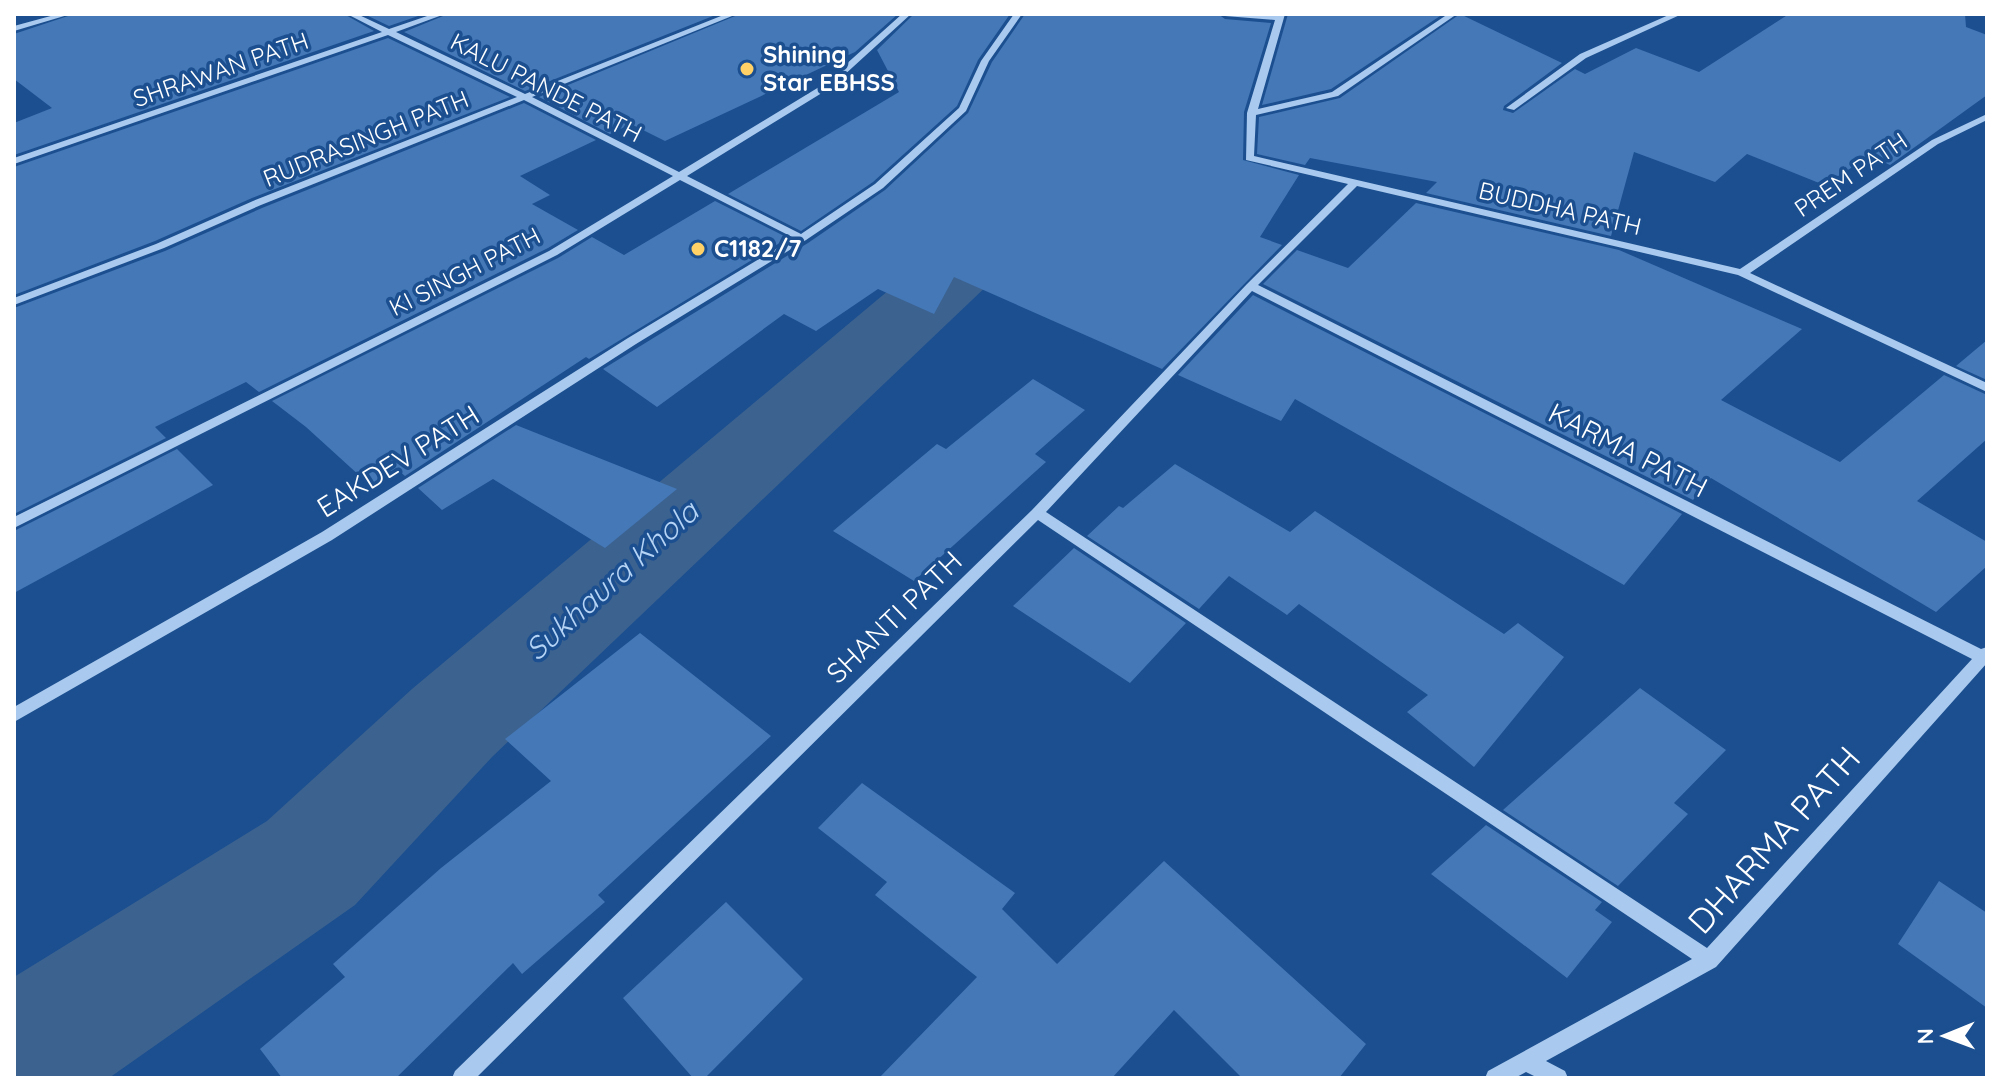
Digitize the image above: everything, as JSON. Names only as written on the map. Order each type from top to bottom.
[{"type":"street","points":[[14,29],[67,14]]},
{"type":"street","name":"KALU PANDE PATH","points":[[351,14],[525,97],[679,177]]},
{"type":"street","name":"SHRAWAN PATH","points":[[14,161],[126,125],[441,14]]},
{"type":"street","name":"RUDRASINGH PATH","points":[[14,302],[733,14]]},
{"type":"street","name":"KI SINGH PATH","points":[[14,523],[553,253],[827,86],[907,14]]},
{"type":"street","name":"EAKDEV PATH","points":[[14,715],[327,536],[632,341],[802,238],[879,186],[963,109],[985,61],[1018,14]]},
{"type":"street","points":[[1225,14],[1280,16]]},
{"type":"street","points":[[1252,113],[1335,94],[1453,14]]},
{"type":"street","points":[[1511,108],[1583,56],[1678,14]]},
{"type":"street","name":"BUDDHA PATH","points":[[1280,16],[1252,113],[1249,158],[1742,273],[1987,388]]},
{"type":"street","name":"PREM PATH","points":[[1742,273],[1935,142],[1987,117]]},
{"type":"street","points":[[679,177],[802,238]]},
{"type":"street","name":"SHANTI PATH","points":[[462,1078],[1037,513],[1251,286],[1354,184]]},
{"type":"street","name":"KARMA PATH","points":[[1251,286],[1985,655]]},
{"type":"street","points":[[1037,513],[1709,960]]},
{"type":"street","name":"DHARMA PATH","points":[[1495,1078],[1709,960],[1985,655]]},
{"type":"street","points":[[1526,1061],[1558,1078]]},
{"type":"building","points":[[74,14],[344,14],[374,31],[14,155],[14,123],[52,108],[14,79],[14,34]]},
{"type":"building","points":[[364,14],[424,14],[389,26]]},
{"type":"building","points":[[448,14],[718,14],[525,91],[404,32]]},
{"type":"building","points":[[740,14],[898,14],[855,52],[665,141],[631,124],[610,134],[539,97]]},
{"type":"building","points":[[914,14],[1010,14],[978,60],[957,106],[873,182],[801,231],[728,194],[899,92],[877,50]]},
{"type":"building","points":[[1025,14],[1218,14],[1225,19],[1271,23],[1244,112],[1243,160],[1299,175],[1260,237],[1282,245],[1162,369],[954,277],[934,314],[878,289],[816,331],[784,314],[657,407],[603,369],[808,243],[885,190],[968,113],[992,62]]},
{"type":"building","points":[[1288,14],[1443,14],[1331,89],[1262,105]]},
{"type":"building","points":[[1460,14],[1562,63],[1504,106],[1503,110],[1513,113],[1575,69],[1585,74],[1636,48],[1699,72],[1789,14],[1965,14],[1966,27],[1987,35],[1987,95],[1890,165],[1870,156],[1824,185],[1747,154],[1715,182],[1634,152],[1611,236],[1426,193],[1437,182],[1310,158],[1305,165],[1257,154],[1259,117],[1340,98]]},
{"type":"building","points":[[388,38],[510,97],[14,295],[14,167]]},
{"type":"building","points":[[524,103],[596,140],[520,176],[550,195],[532,204],[578,230],[548,248],[259,392],[246,382],[155,427],[166,438],[14,514],[14,308],[165,251],[262,208]]},
{"type":"building","points":[[715,201],[788,238],[589,359],[586,357],[405,476],[399,471],[372,487],[306,427],[272,401],[558,258],[592,237],[624,255]]},
{"type":"building","points":[[1416,203],[1619,250],[1802,329],[1721,400],[1840,462],[1944,375],[1987,395],[1987,439],[1917,501],[1987,542],[1987,566],[1936,612],[1711,478],[1693,500],[1263,284],[1297,250],[1348,268]]},
{"type":"building","points":[[1253,295],[1682,514],[1624,585],[1295,399],[1281,421],[1178,375]]},
{"type":"building","points":[[1987,340],[1987,380],[1956,366]]},
{"type":"building","points":[[1033,379],[1085,410],[1035,454],[1046,462],[914,581],[833,531],[937,444],[946,449]]},
{"type":"building","points":[[516,425],[677,489],[605,548],[493,479],[442,510],[418,488]]},
{"type":"building","points":[[177,449],[213,485],[14,593],[14,531]]},
{"type":"building","points":[[1175,464],[1290,532],[1315,511],[1504,634],[1518,623],[1564,657],[1474,767],[1407,712],[1428,695],[1299,604],[1287,615],[1229,576],[1199,609],[1087,536],[1119,506],[1123,508]]},
{"type":"building","points":[[1074,548],[1186,623],[1130,683],[1013,606]]},
{"type":"building","points":[[640,633],[771,736],[598,895],[605,902],[522,974],[513,963],[396,1078],[282,1078],[260,1049],[345,977],[333,964],[441,868],[551,781],[505,739]]},
{"type":"building","points":[[1640,688],[1726,750],[1674,803],[1688,814],[1618,886],[1503,810]]},
{"type":"building","points":[[862,783],[1015,893],[1002,909],[1057,964],[1164,861],[1366,1044],[1339,1078],[1242,1078],[1174,1010],[1112,1078],[879,1078],[977,977],[875,895],[887,882],[818,828]]},
{"type":"building","points":[[1486,825],[1602,902],[1595,910],[1612,922],[1567,978],[1431,874]]},
{"type":"building","points":[[1939,881],[1987,913],[1987,1008],[1898,944]]},
{"type":"building","points":[[726,902],[803,979],[705,1078],[693,1078],[623,998]]},
{"type":"waterway","name":"Sukhaura Khola","points":[[14,1049],[56,1031],[311,863],[452,723],[965,265],[1059,162],[1077,87],[1074,29],[1079,14]]},
{"type":"place","name":"Shining Star EBHSS","points":[[747,69]]},
{"type":"place","name":"C1182/7","points":[[698,249]]}]
